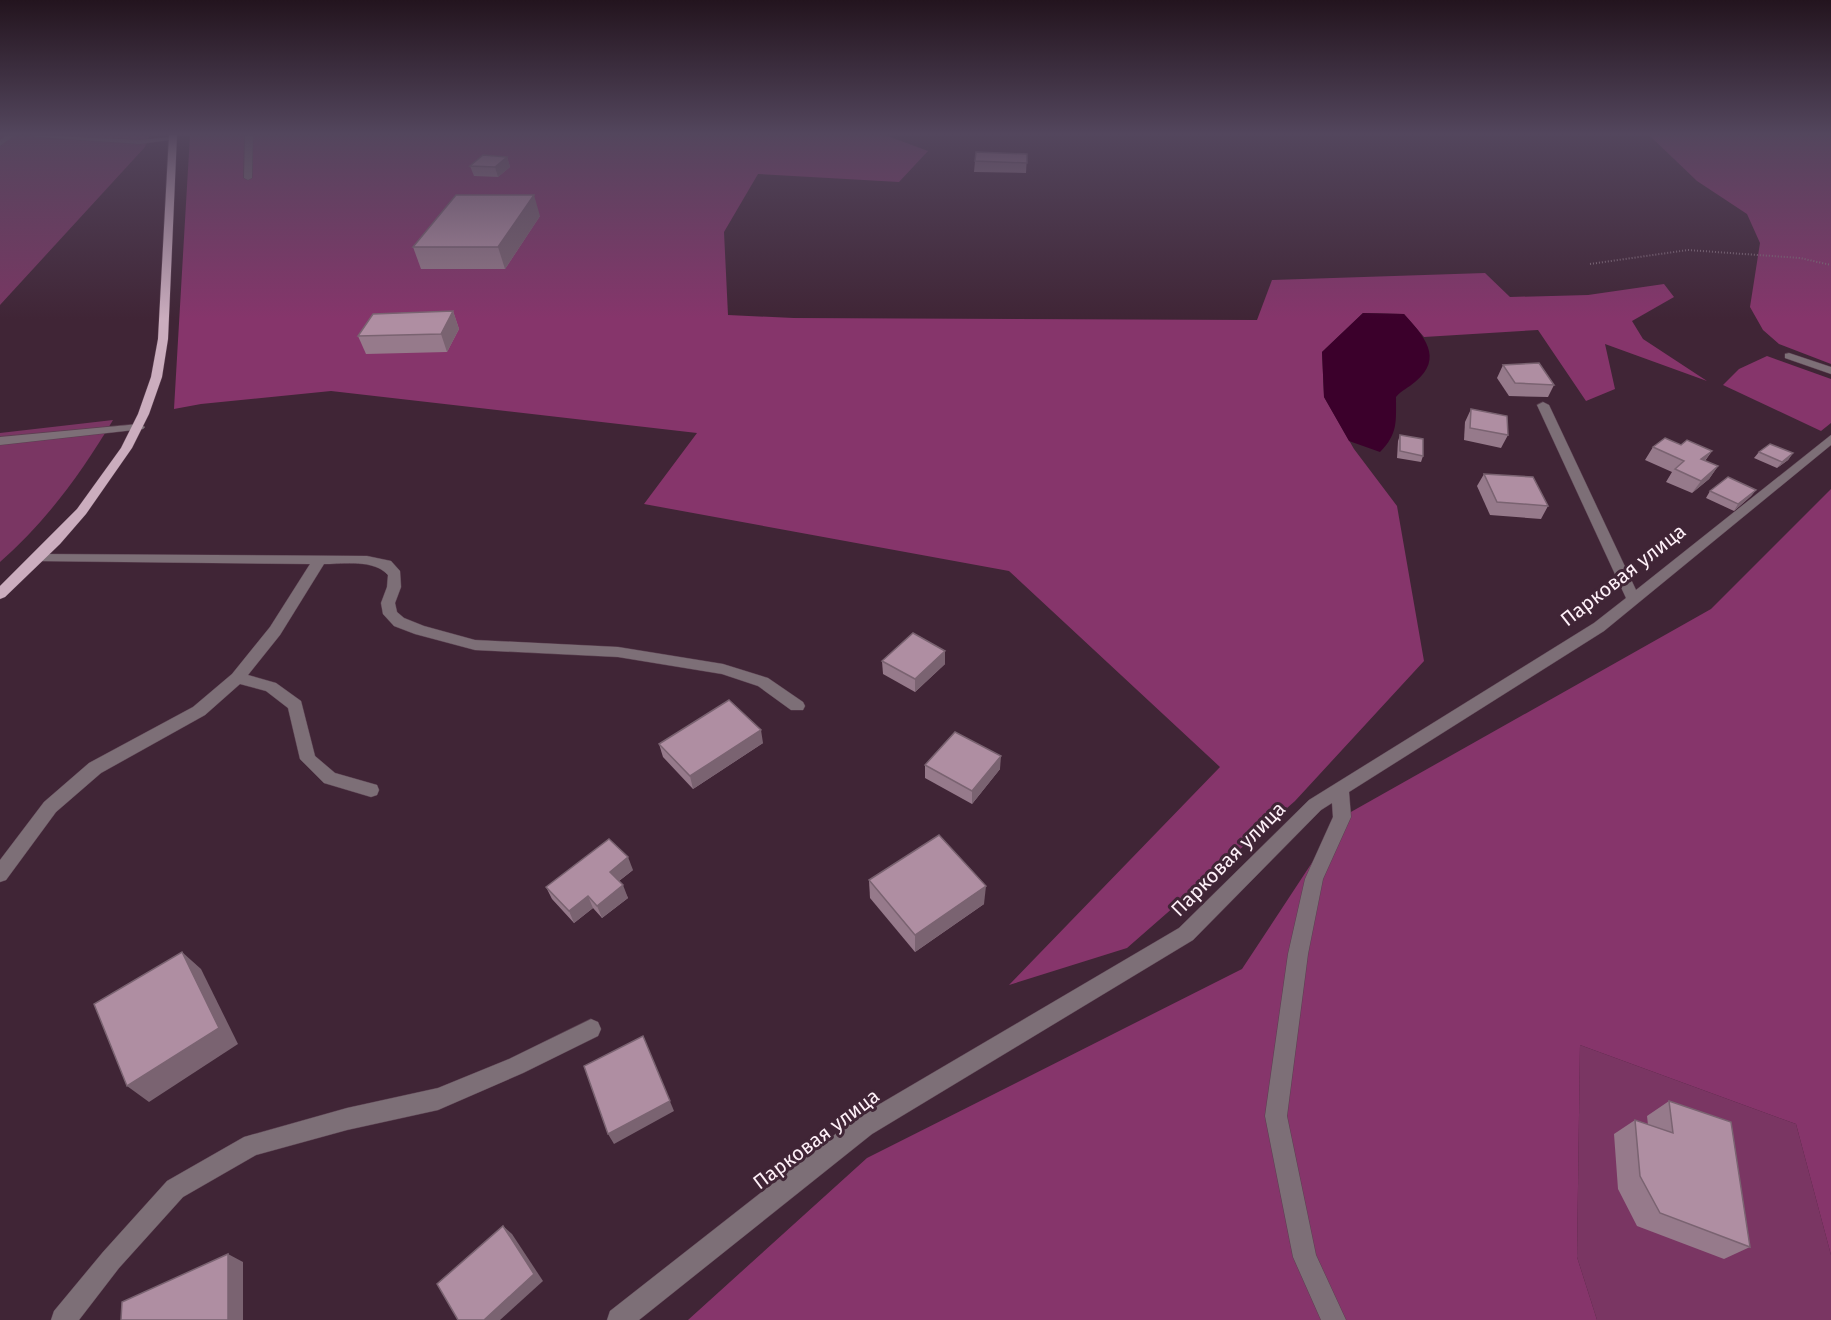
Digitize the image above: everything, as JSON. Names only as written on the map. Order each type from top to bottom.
[{"type":"main road","points":[[0,594],[40,558],[104,483],[139,427],[155,382],[163,341],[170,197]]},
{"type":"street","points":[[1789,356],[1831,371]]},
{"type":"street","points":[[1543,405],[1633,599]]},
{"type":"street","points":[[0,441],[139,427]]},
{"type":"street","name":"Парковая улица","points":[[619,1320],[864,1126],[1186,934],[1315,805],[1599,627],[1831,439]]},
{"type":"street","points":[[40,558],[367,560],[386,564],[395,574],[394,587],[388,603],[390,614],[399,622],[420,630],[476,645],[618,652],[723,669],[763,682],[797,706]]},
{"type":"street","points":[[0,874],[50,807],[95,768],[199,711],[237,678],[275,631],[320,559]]},
{"type":"street","points":[[237,678],[271,687],[295,705],[308,759],[330,778],[371,790]]},
{"type":"street","points":[[1334,1320],[1305,1257],[1276,1116],[1298,954],[1314,879],[1342,817],[1340,789]]},
{"type":"street","points":[[63,1320],[111,1260],[175,1189],[252,1145],[347,1119],[438,1099],[516,1066],[591,1029]]},
{"type":"path","points":[[1590,264],[1688,250],[1800,258],[1831,265]]},
{"type":"shaded area","points":[[0,197],[99,197],[0,305]]},
{"type":"shaded area","points":[[186,197],[745,197],[724,232],[728,315],[794,318],[1257,320],[1272,280],[1485,273],[1510,297],[1588,295],[1664,284],[1674,297],[1632,321],[1643,339],[1707,381],[1605,344],[1615,389],[1586,401],[1538,330],[1424,337],[1404,314],[1363,313],[1322,352],[1324,397],[1354,449],[1397,506],[1424,661],[1295,801],[1127,948],[1009,985],[1220,767],[1009,571],[644,504],[697,433],[331,391],[201,404],[174,409]]},
{"type":"shaded area","points":[[1721,197],[1831,197],[1831,364],[1779,344],[1763,330],[1750,307],[1760,243],[1747,214]]},
{"type":"shaded area","points":[[1363,313],[1404,314],[1424,338],[1430,355],[1429,364],[1424,373],[1396,397],[1396,421],[1393,433],[1380,452],[1349,441],[1324,397],[1322,352]]},
{"type":"shaded area","points":[[1767,356],[1831,379],[1831,423],[1821,431],[1723,385],[1739,369]]},
{"type":"shaded area","points":[[113,420],[62,496],[33,530],[0,562],[0,433]]},
{"type":"shaded area","points":[[1831,489],[1831,1255],[1796,1124],[1580,1045],[1577,1257],[1597,1320],[688,1320],[867,1158],[1242,969],[1342,817],[1711,609]]},
{"type":"shaded area","points":[[1580,1045],[1796,1124],[1831,1255],[1831,1320],[1597,1320],[1577,1257]]},
{"type":"building","points":[[455,197],[533,197],[498,247],[413,247]]},
{"type":"building","points":[[453,311],[441,334],[358,336],[373,314]]},
{"type":"building","points":[[1539,363],[1554,385],[1515,383],[1503,365]]},
{"type":"building","points":[[1471,409],[1507,416],[1508,435],[1470,428]]},
{"type":"building","points":[[1400,435],[1423,439],[1423,456],[1400,451]]},
{"type":"building","points":[[1665,438],[1681,445],[1687,440],[1712,451],[1701,459],[1718,466],[1701,481],[1675,469],[1684,461],[1653,447]]},
{"type":"building","points":[[1770,444],[1793,453],[1782,462],[1759,452]]},
{"type":"building","points":[[1484,474],[1533,477],[1548,506],[1497,502]]},
{"type":"building","points":[[1728,477],[1756,490],[1738,504],[1710,491]]},
{"type":"building","points":[[913,633],[945,651],[915,679],[882,661]]},
{"type":"building","points":[[729,700],[761,730],[690,776],[659,744]]},
{"type":"building","points":[[955,732],[1001,756],[972,791],[925,765]]},
{"type":"building","points":[[939,835],[986,886],[915,935],[869,880]]},
{"type":"building","points":[[609,839],[628,857],[610,872],[623,885],[597,906],[588,896],[569,911],[546,887]]},
{"type":"building","points":[[182,952],[219,1028],[127,1086],[94,1004]]},
{"type":"building","points":[[643,1036],[670,1101],[608,1134],[584,1066]]},
{"type":"building","points":[[1669,1101],[1731,1122],[1750,1247],[1660,1213],[1640,1176],[1635,1120],[1673,1133]]},
{"type":"building","points":[[503,1226],[534,1274],[484,1320],[458,1320],[437,1284]]},
{"type":"building","points":[[228,1254],[228,1320],[121,1320],[122,1302]]}]
